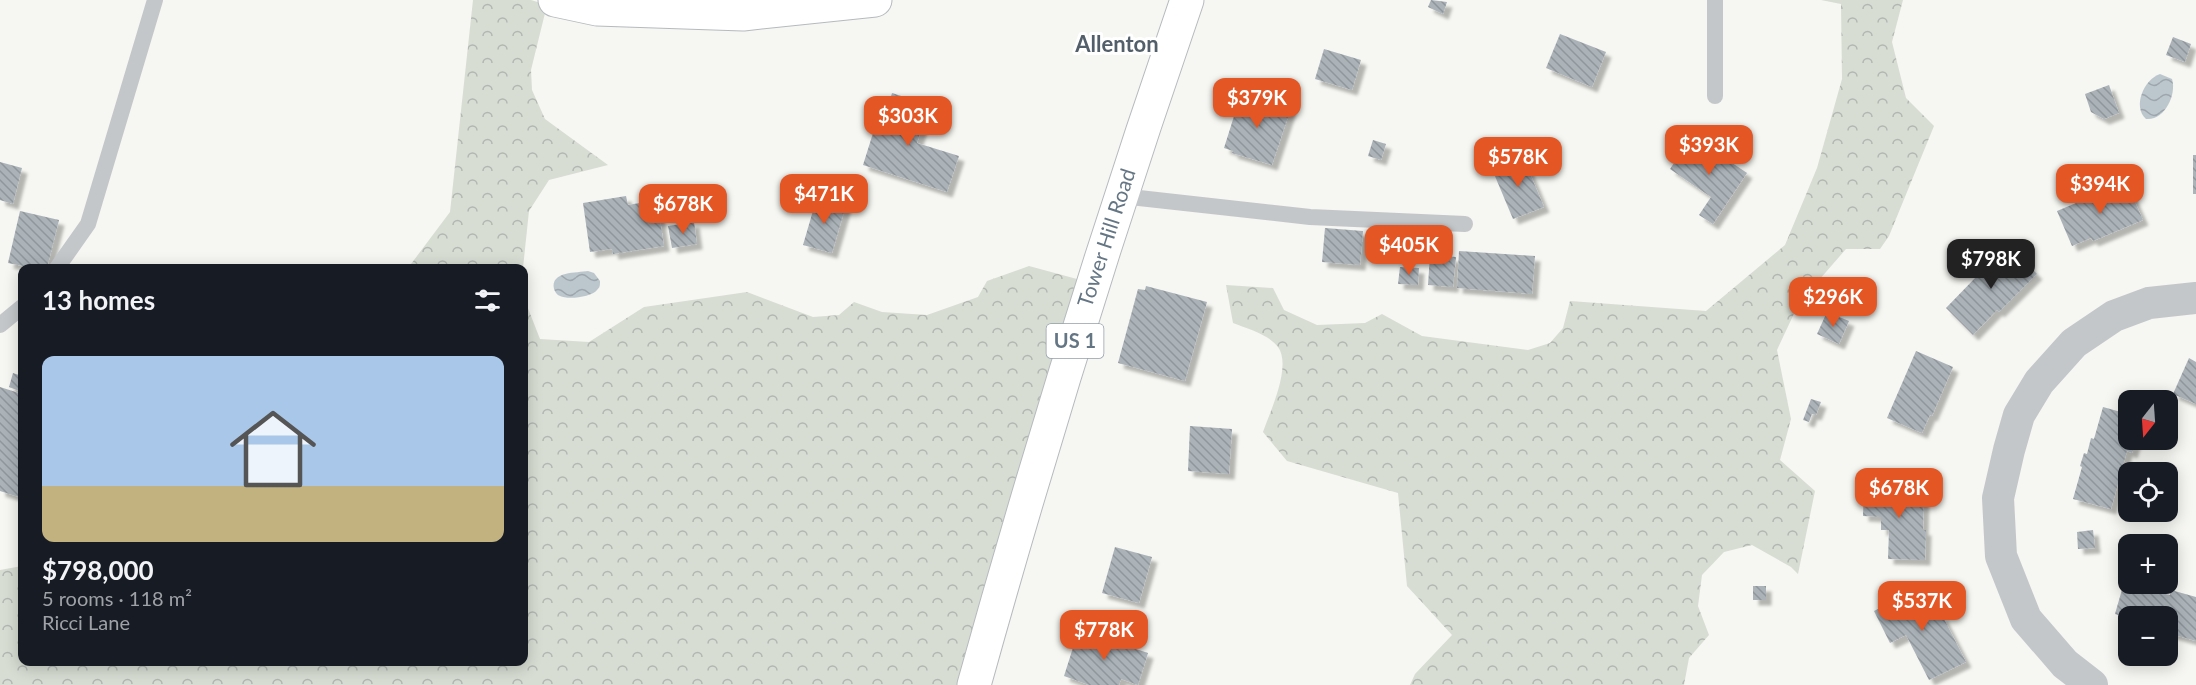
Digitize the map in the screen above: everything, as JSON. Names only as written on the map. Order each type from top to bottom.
[{"type":"main road","points":[[555,0],[597,9],[742,14],[875,0]]},
{"type":"main road","name":"Tower Hill Road","points":[[974,685],[1070,356],[1187,0]]},
{"type":"street","points":[[2092,685],[2065,664],[2026,619],[2001,556],[1998,498],[2009,450],[2019,415],[2039,382],[2074,344],[2114,316],[2149,303],[2196,298]]},
{"type":"lane","points":[[60,264],[88,224],[155,0]]},
{"type":"lane","points":[[1715,0],[1715,96]]},
{"type":"lane","points":[[1121,196],[1310,217],[1465,224]]},
{"type":"lane","points":[[0,325],[18,310]]},
{"type":"green space","points":[[473,0],[531,0],[547,5],[531,70],[532,90],[545,119],[608,165],[549,180],[529,211],[523,264],[411,264],[450,212]]},
{"type":"green space","points":[[1821,0],[1903,0],[1892,42],[1906,98],[1934,126],[1889,236],[1880,249],[1846,249],[1799,303],[1777,350],[1791,419],[1780,460],[1815,491],[1798,574],[1791,567],[1752,545],[1724,552],[1702,575],[1698,606],[1709,635],[1689,658],[1684,685],[1410,685],[1415,674],[1452,635],[1407,586],[1398,493],[1287,461],[1263,432],[1281,377],[1282,355],[1274,342],[1257,332],[1233,323],[1226,285],[1273,288],[1284,310],[1317,325],[1365,323],[1382,314],[1422,336],[1528,350],[1550,343],[1563,328],[1570,301],[1706,311],[1785,245],[1817,168],[1842,79],[1841,4]]},
{"type":"green space","points":[[1029,266],[1088,282],[976,685],[0,685],[0,570],[18,567],[18,666],[528,666],[528,308],[540,339],[589,342],[644,307],[747,292],[813,317],[839,315],[854,302],[882,312],[927,315],[978,297],[987,281]]},
{"type":"water","points":[[2160,74],[2172,79],[2171,99],[2168,106],[2158,116],[2146,119],[2140,108],[2142,94],[2149,81]]},
{"type":"water","points":[[588,271],[594,273],[600,281],[599,287],[594,292],[585,296],[568,298],[558,295],[554,289],[554,283],[560,276]]},
{"type":"building","points":[[1431,0],[1447,2],[1443,14],[1428,7]]},
{"type":"building","points":[[1560,34],[1606,52],[1592,87],[1546,68]]},
{"type":"building","points":[[2173,37],[2191,44],[2185,62],[2166,55]]},
{"type":"building","points":[[1324,49],[1361,60],[1352,90],[1315,79]]},
{"type":"building","points":[[2109,85],[2119,113],[2104,119],[2091,112],[2085,94]]},
{"type":"building","points":[[892,93],[929,105],[917,143],[959,156],[947,192],[863,165],[879,114],[885,116]]},
{"type":"building","points":[[1241,94],[1291,108],[1272,165],[1232,153],[1233,151],[1224,148]]},
{"type":"building","points":[[1692,136],[1747,173],[1713,224],[1699,215],[1711,197],[1670,169]]},
{"type":"building","points":[[1373,140],[1386,144],[1381,160],[1368,156]]},
{"type":"building","points":[[2193,155],[2196,155],[2196,194],[2193,194]]},
{"type":"building","points":[[1523,157],[1544,207],[1513,219],[1492,169]]},
{"type":"building","points":[[0,162],[22,168],[13,204],[0,200]]},
{"type":"building","points":[[2126,182],[2143,220],[2093,241],[2091,238],[2072,246],[2057,211]]},
{"type":"building","points":[[626,196],[628,205],[657,200],[664,246],[613,254],[612,249],[590,252],[583,203]]},
{"type":"building","points":[[817,197],[846,205],[832,253],[803,245]]},
{"type":"building","points":[[20,211],[59,220],[48,264],[8,263]]},
{"type":"building","points":[[694,222],[697,244],[672,248],[668,226]]},
{"type":"building","points":[[1325,228],[1363,231],[1360,265],[1322,262]]},
{"type":"building","points":[[2007,245],[2037,274],[1973,335],[1946,308]]},
{"type":"building","points":[[1459,251],[1535,256],[1532,294],[1457,288]]},
{"type":"building","points":[[1430,255],[1456,257],[1453,287],[1428,285]]},
{"type":"building","points":[[1400,267],[1419,268],[1418,285],[1398,284]]},
{"type":"building","points":[[1146,286],[1207,302],[1185,381],[1118,363],[1138,289],[1145,290]]},
{"type":"building","points":[[1827,312],[1849,321],[1839,344],[1817,334]]},
{"type":"building","points":[[1916,351],[1953,367],[1932,416],[1930,415],[1922,433],[1887,418]]},
{"type":"building","points":[[2189,358],[2196,362],[2196,404],[2178,396],[2178,390],[2175,390]]},
{"type":"building","points":[[13,373],[18,375],[18,390],[9,387]]},
{"type":"building","points":[[0,387],[18,393],[18,497],[0,491]]},
{"type":"building","points":[[1811,399],[1821,402],[1816,415],[1812,414],[1809,422],[1803,420]]},
{"type":"building","points":[[2103,407],[2118,411],[2118,450],[2133,450],[2132,453],[2127,451],[2124,462],[2118,462],[2118,484],[2111,509],[2073,499],[2084,453],[2087,454],[2091,438],[2094,439]]},
{"type":"building","points":[[1190,426],[1232,429],[1229,474],[1188,471]]},
{"type":"building","points":[[1864,485],[1924,488],[1925,560],[1888,559],[1889,530],[1881,530],[1881,517],[1863,516]]},
{"type":"building","points":[[2093,530],[2095,548],[2078,549],[2077,532]]},
{"type":"building","points":[[1115,547],[1152,557],[1139,603],[1102,593]]},
{"type":"building","points":[[1753,586],[1766,586],[1766,600],[1753,600]]},
{"type":"building","points":[[1923,586],[1939,617],[1942,615],[1966,662],[1929,680],[1906,635],[1890,643],[1874,611]]},
{"type":"building","points":[[2178,592],[2196,597],[2196,641],[2178,636],[2178,606],[2118,606],[2118,615],[2115,614],[2121,594],[2170,595],[2178,594]]},
{"type":"building","points":[[1090,631],[1131,644],[1130,647],[1148,653],[1138,685],[1121,679],[1119,685],[1089,685],[1064,676],[1078,632],[1088,635]]},
{"type":"district","name":"Allenton","points":[[1117,44]]}]
